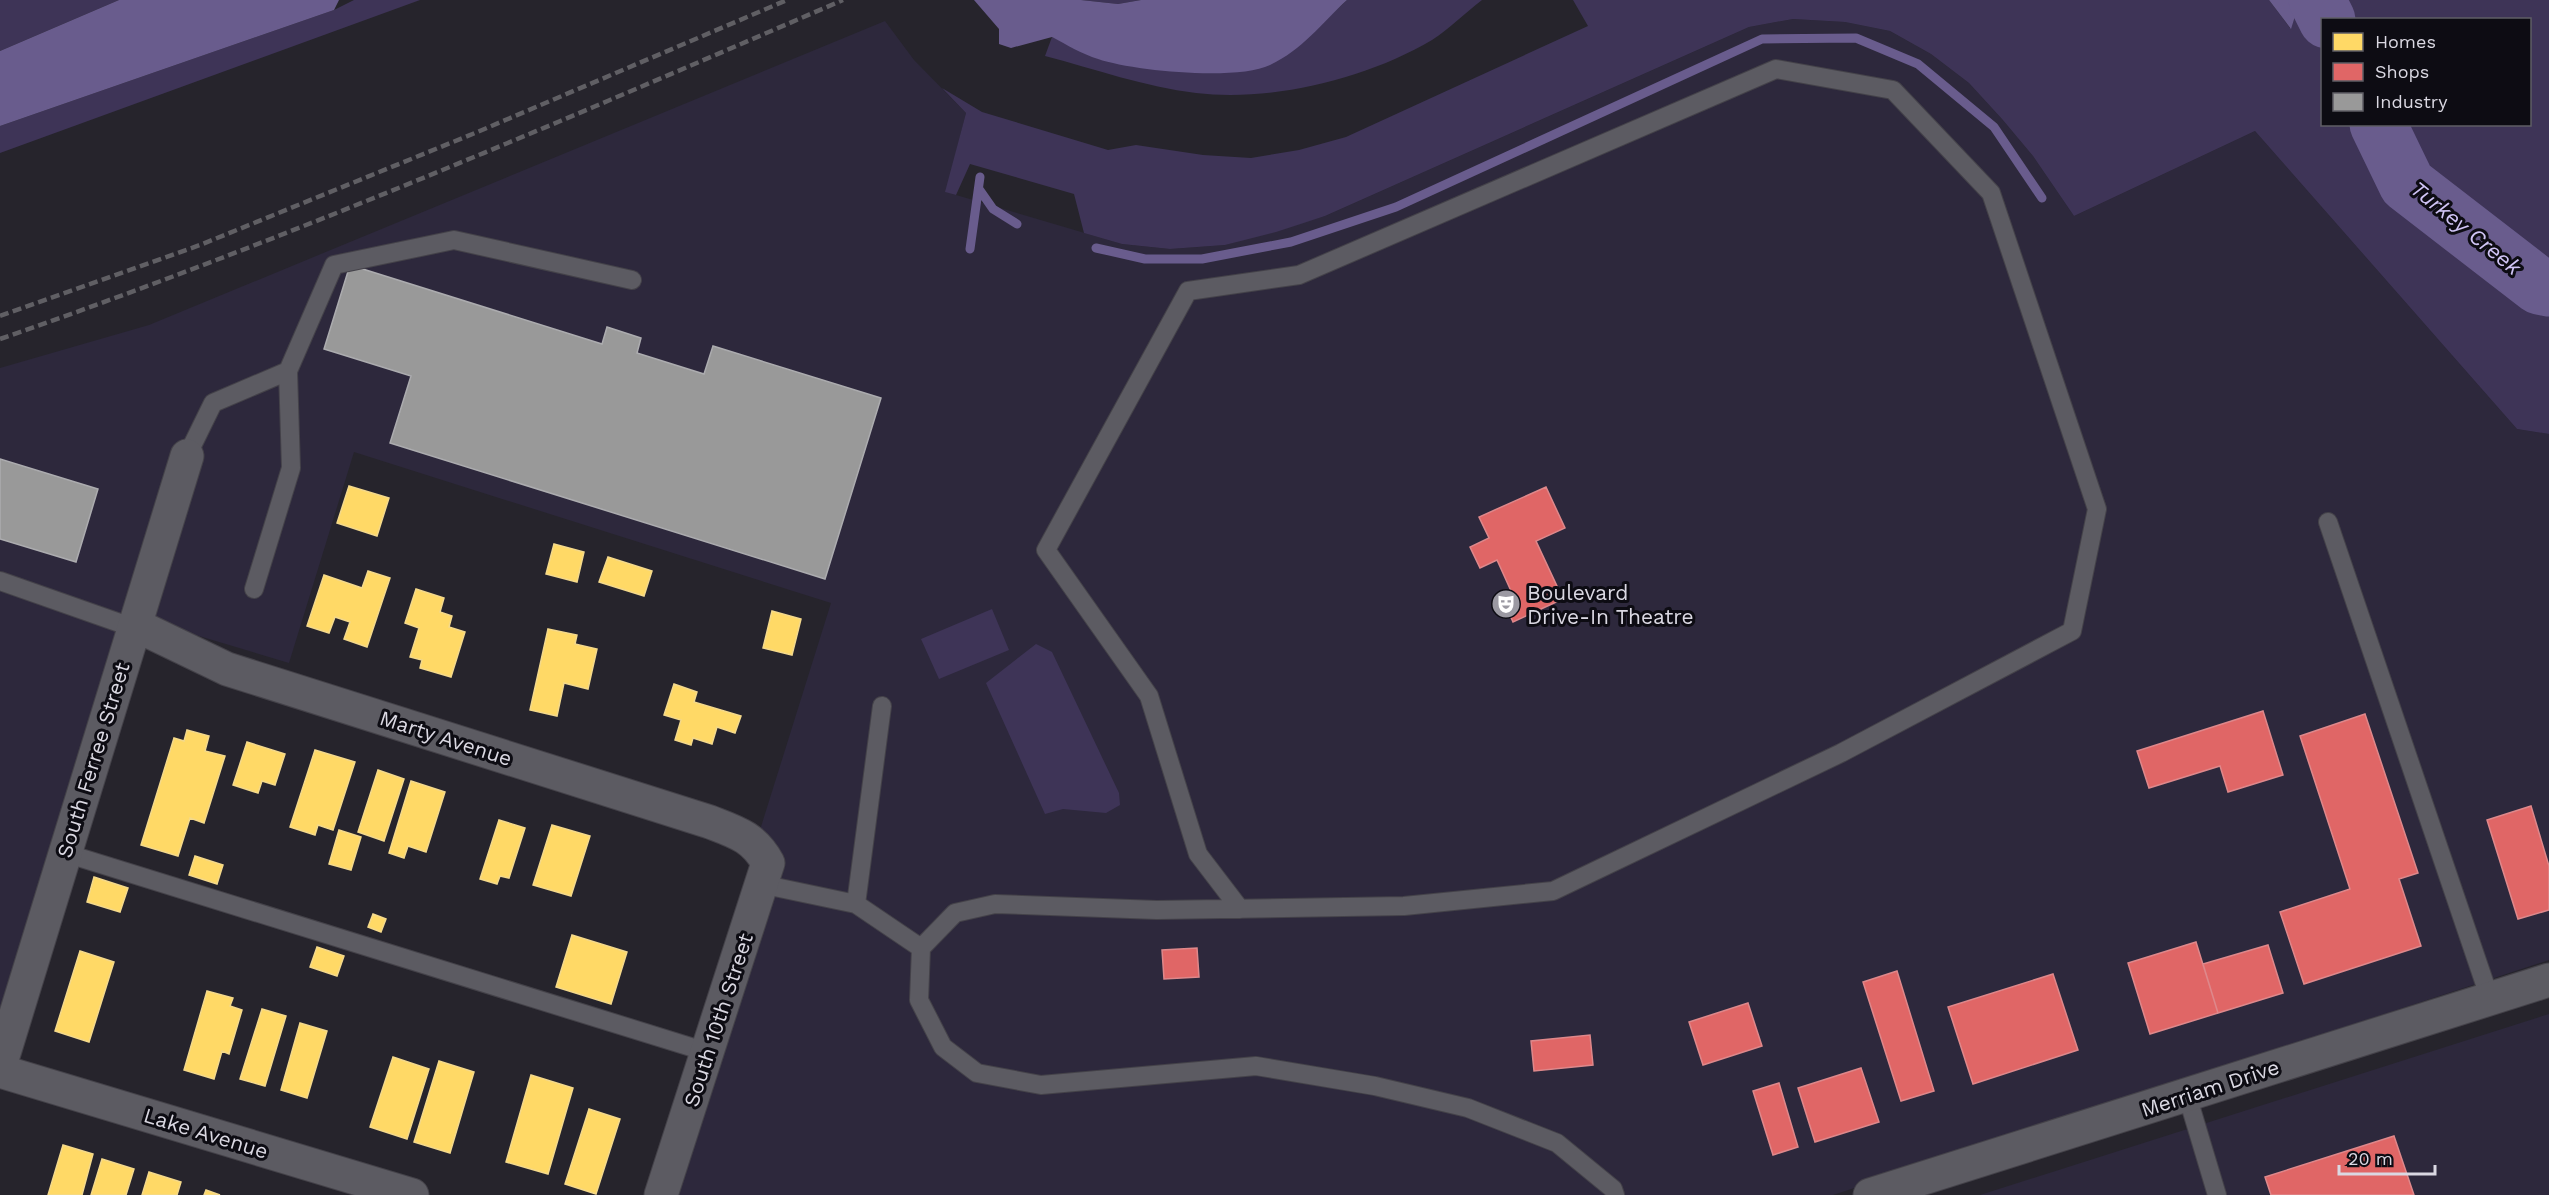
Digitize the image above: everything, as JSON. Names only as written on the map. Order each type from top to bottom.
[{"type":"street","name":"South Ferree Street","points":[[0,1066],[187,456]]},
{"type":"street","name":"Marty Avenue","points":[[134,628],[148,631],[227,669],[710,822],[740,834],[759,847]]},
{"type":"street","name":"South 10th Street","points":[[662,1195],[768,863],[759,847]]},
{"type":"street","name":"Merriam Drive","points":[[1870,1195],[2549,980]]},
{"type":"street","name":"Lake Avenue","points":[[0,1071],[412,1195]]},
{"type":"lane","points":[[1240,909],[1198,854],[1149,696],[1046,550],[1188,291],[1299,274],[1776,69],[1893,90],[1991,193],[2097,509],[2072,631],[1841,753],[1553,891],[1404,906],[1240,909],[1157,910],[994,904],[955,913],[921,948],[919,1000],[943,1047],[977,1073],[1041,1085],[1256,1066],[1375,1086],[1468,1108],[1557,1143],[1613,1189],[1615,1195]]},
{"type":"lane","points":[[254,589],[291,468],[288,371],[334,265],[454,240],[632,280]]},
{"type":"lane","points":[[187,456],[213,403],[288,371]]},
{"type":"lane","points":[[2328,522],[2490,999]]},
{"type":"lane","points":[[0,581],[134,628]]},
{"type":"lane","points":[[856,904],[882,706]]},
{"type":"lane","points":[[65,853],[707,1053]]},
{"type":"lane","points":[[761,884],[856,904],[921,948]]},
{"type":"lane","points":[[2187,1095],[2217,1195]]},
{"type":"shaded area","points":[[0,0],[119,0],[0,51]]},
{"type":"shaded area","points":[[119,0],[339,0],[334,10],[0,126],[0,51]]},
{"type":"shaded area","points":[[354,0],[420,0],[0,153],[0,126],[334,10]]},
{"type":"shaded area","points":[[974,0],[1081,0],[1118,4],[1141,0],[1347,0],[1302,44],[1270,65],[1255,70],[1210,73],[1159,70],[1114,63],[1086,55],[1052,37],[1011,48],[999,44],[999,29]]},
{"type":"shaded area","points":[[1081,0],[1141,0],[1118,4]]},
{"type":"shaded area","points":[[1347,0],[1482,0],[1432,40],[1378,66],[1318,84],[1256,94],[1225,95],[1177,90],[1045,56],[1052,37],[1099,59],[1137,67],[1169,70],[1329,17]]},
{"type":"shaded area","points":[[1573,0],[2269,0],[2290,28],[2300,0],[2549,0],[2549,434],[2517,429],[2255,131],[2074,216],[2033,156],[1969,83],[1931,54],[1890,31],[1845,22],[1793,19],[1749,27],[1325,216],[1225,245],[1170,249],[1122,244],[1084,233],[1074,194],[970,164],[956,195],[945,192],[966,113],[942,88],[982,112],[1108,150],[1136,145],[1203,155],[1251,158],[1299,150],[1346,137],[1588,26]]},
{"type":"shaded area","points":[[2269,0],[2300,0],[2291,29]]},
{"type":"shaded area","points":[[1793,19],[1845,22],[1890,31],[1931,54],[1969,83],[2002,119],[2033,156],[2074,216],[2255,131],[2517,429],[2549,434],[2549,960],[1833,1195],[677,1195],[760,830],[831,603],[354,452],[289,663],[122,613],[0,1010],[0,368],[149,325],[885,21],[914,60],[966,113],[946,192],[1122,244],[1170,249],[1225,245],[1325,216],[1749,27]]},
{"type":"shaded area","points":[[992,609],[1009,650],[939,679],[921,639]]},
{"type":"shaded area","points":[[1036,644],[1052,652],[1119,793],[1120,805],[1106,813],[1063,809],[1045,814],[986,683]]},
{"type":"shaded area","points":[[2549,1014],[2549,1195],[1980,1195]]},
{"type":"building: Homes","points":[[349,486],[389,498],[377,536],[337,523]]},
{"type":"building: Homes","points":[[554,544],[584,552],[577,582],[546,574]]},
{"type":"building: Homes","points":[[608,557],[652,571],[644,596],[599,582]]},
{"type":"building: Homes","points":[[368,571],[390,578],[367,647],[344,639],[350,622],[335,617],[329,633],[307,626],[324,575],[362,588]]},
{"type":"building: Homes","points":[[416,589],[444,598],[440,612],[452,616],[449,627],[465,632],[451,677],[420,668],[422,660],[410,657],[419,628],[405,623]]},
{"type":"building: Homes","points":[[772,611],[801,619],[792,655],[763,648]]},
{"type":"building: Homes","points":[[548,629],[577,635],[575,644],[597,649],[588,689],[564,683],[557,716],[530,710]]},
{"type":"building: Homes","points":[[674,684],[697,692],[694,702],[741,716],[735,733],[717,727],[712,744],[693,738],[691,745],[675,740],[681,720],[664,715]]},
{"type":"building: Homes","points":[[187,730],[209,736],[205,751],[225,756],[204,823],[190,818],[178,856],[141,845],[174,738],[184,741]]},
{"type":"building: Homes","points":[[247,742],[285,754],[275,785],[262,781],[258,793],[233,785]]},
{"type":"building: Homes","points":[[315,750],[355,762],[333,830],[318,825],[315,835],[290,827]]},
{"type":"building: Homes","points":[[378,770],[404,779],[384,841],[358,832]]},
{"type":"building: Homes","points":[[411,781],[445,792],[426,852],[408,846],[404,858],[389,853]]},
{"type":"building: Homes","points":[[499,820],[525,828],[509,878],[500,876],[497,884],[480,879]]},
{"type":"building: Homes","points":[[552,825],[590,836],[571,896],[533,885]]},
{"type":"building: Homes","points":[[339,830],[361,837],[351,870],[329,864]]},
{"type":"building: Homes","points":[[195,856],[223,865],[217,884],[189,875]]},
{"type":"building: Homes","points":[[94,877],[128,888],[120,912],[87,902]]},
{"type":"building: Homes","points":[[373,914],[386,919],[381,932],[368,927]]},
{"type":"building: Homes","points":[[572,935],[627,952],[611,1004],[556,987]]},
{"type":"building: Homes","points":[[317,947],[344,956],[337,976],[310,967]]},
{"type":"building: Homes","points":[[80,951],[114,962],[89,1042],[55,1031]]},
{"type":"building: Homes","points":[[207,991],[233,998],[230,1006],[242,1010],[229,1054],[222,1051],[214,1079],[184,1070]]},
{"type":"building: Homes","points":[[262,1009],[286,1016],[265,1086],[240,1079]]},
{"type":"building: Homes","points":[[300,1023],[327,1031],[307,1098],[281,1090]]},
{"type":"building: Homes","points":[[393,1057],[429,1069],[407,1139],[370,1127]]},
{"type":"building: Homes","points":[[439,1061],[474,1072],[450,1153],[414,1142]]},
{"type":"building: Homes","points":[[531,1075],[573,1088],[548,1174],[506,1162]]},
{"type":"building: Homes","points":[[589,1109],[620,1119],[596,1194],[565,1184]]},
{"type":"building: Homes","points":[[63,1145],[93,1154],[82,1195],[48,1195]]},
{"type":"building: Homes","points":[[102,1159],[134,1169],[126,1195],[91,1195]]},
{"type":"building: Homes","points":[[149,1172],[181,1182],[177,1195],[142,1195]]},
{"type":"building: Homes","points":[[206,1190],[220,1195],[204,1195]]},
{"type":"building: Shops","points":[[1546,487],[1565,528],[1536,541],[1563,599],[1513,622],[1506,606],[1516,602],[1497,560],[1480,568],[1470,547],[1489,538],[1479,517]]},
{"type":"building: Shops","points":[[2263,711],[2283,775],[2228,792],[2220,766],[2149,788],[2137,751]]},
{"type":"building: Shops","points":[[2365,714],[2418,873],[2399,879],[2421,946],[2304,984],[2280,912],[2350,889],[2300,736]]},
{"type":"building: Shops","points":[[2531,806],[2549,866],[2549,910],[2518,919],[2487,820]]},
{"type":"building: Shops","points":[[2196,942],[2218,1013],[2150,1034],[2128,963]]},
{"type":"building: Shops","points":[[2268,945],[2283,993],[2218,1013],[2203,964]]},
{"type":"building: Shops","points":[[1197,948],[1199,977],[1164,979],[1162,950]]},
{"type":"building: Shops","points":[[1897,971],[1934,1091],[1901,1101],[1863,982]]},
{"type":"building: Shops","points":[[2053,974],[2078,1050],[1973,1084],[1948,1007]]},
{"type":"building: Shops","points":[[1748,1003],[1762,1046],[1703,1065],[1689,1022]]},
{"type":"building: Shops","points":[[1590,1035],[1593,1065],[1534,1071],[1531,1041]]},
{"type":"building: Shops","points":[[1861,1068],[1879,1122],[1815,1142],[1798,1088]]},
{"type":"building: Shops","points":[[1779,1083],[1798,1147],[1773,1155],[1753,1091]]},
{"type":"building: Shops","points":[[2394,1136],[2414,1195],[2271,1195],[2265,1177]]},
{"type":"building: Industry","points":[[350,265],[602,344],[607,327],[641,338],[637,353],[704,374],[713,346],[881,398],[825,579],[390,443],[411,376],[324,349]]},
{"type":"building: Industry","points":[[0,459],[98,489],[76,562],[0,539]]},
{"type":"waterway","name":"Turkey Creek","points":[[2317,0],[2326,18]]},
{"type":"waterway","points":[[1096,248],[1145,259],[1202,259],[1291,242],[1396,207],[1762,39],[1856,38],[1918,64],[1994,127],[2042,198]]},
{"type":"waterway","name":"Turkey Creek","points":[[2379,126],[2407,184],[2539,286],[2549,288]]},
{"type":"waterway","points":[[970,249],[980,177]]},
{"type":"waterway","points":[[979,189],[993,209],[1017,224]]},
{"type":"railway","points":[[0,316],[200,245],[475,133],[787,0]]},
{"type":"railway","points":[[0,339],[319,220],[530,134],[843,0]]},
{"type":"place","name":"Boulevard Drive-In Theatre","points":[[1506,604]]}]
